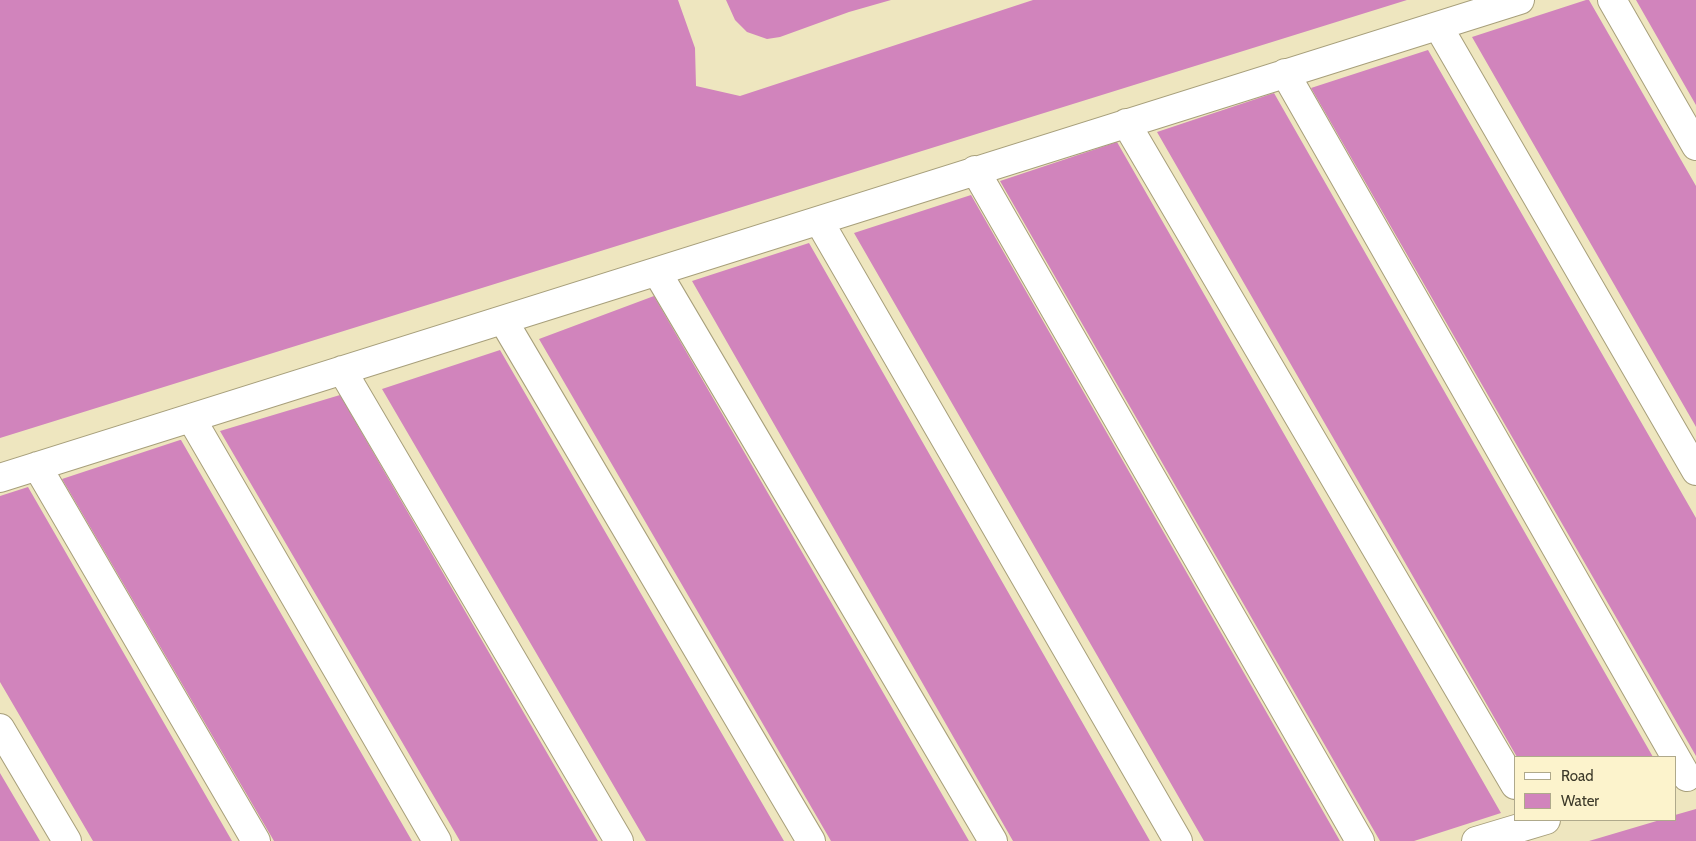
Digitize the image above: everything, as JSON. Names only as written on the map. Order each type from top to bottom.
[{"type":"lane","points":[[0,478],[1520,0]]},
{"type":"lane","points":[[1612,0],[1696,146]]},
{"type":"lane","points":[[1438,26],[1696,471]]},
{"type":"lane","points":[[1285,73],[1674,756]]},
{"type":"lane","points":[[1126,123],[1514,783]]},
{"type":"lane","points":[[975,170],[1360,841]]},
{"type":"lane","points":[[819,221],[1178,841]]},
{"type":"lane","points":[[656,272],[993,841]]},
{"type":"lane","points":[[503,320],[811,841]]},
{"type":"lane","points":[[342,370],[619,841]]},
{"type":"lane","points":[[191,418],[437,841]]},
{"type":"lane","points":[[38,466],[256,841]]},
{"type":"lane","points":[[0,728],[67,841]]},
{"type":"lane","points":[[1676,759],[1686,777]]},
{"type":"lane","points":[[1476,841],[1539,821]]},
{"type":"water","points":[[0,0],[678,0],[695,48],[696,86],[740,96],[1033,0],[1407,0],[0,438]]},
{"type":"water","points":[[726,0],[891,0],[849,12],[780,37],[767,39],[747,32],[735,20]]},
{"type":"water","points":[[1589,0],[1696,186],[1696,427],[1472,37]]},
{"type":"water","points":[[1636,0],[1696,0],[1696,105]]},
{"type":"water","points":[[1428,50],[1696,518],[1696,756],[1311,88]]},
{"type":"water","points":[[1274,93],[1652,756],[1516,756],[1157,132]]},
{"type":"water","points":[[1117,142],[1501,813],[1414,841],[1380,841],[1000,181]]},
{"type":"water","points":[[971,195],[1340,841],[1204,841],[854,233]]},
{"type":"water","points":[[809,243],[1150,841],[1013,841],[692,281]]},
{"type":"water","points":[[654,296],[969,841],[831,841],[539,339]]},
{"type":"water","points":[[500,350],[784,841],[646,841],[382,389]]},
{"type":"water","points":[[340,395],[598,841],[460,841],[220,431]]},
{"type":"water","points":[[181,440],[412,841],[274,841],[62,479]]},
{"type":"water","points":[[28,487],[232,841],[93,841],[0,682],[0,496]]},
{"type":"water","points":[[0,773],[40,841],[0,841]]},
{"type":"water","points":[[1696,809],[1696,841],[1589,841],[1657,821],[1676,821],[1676,815]]}]
